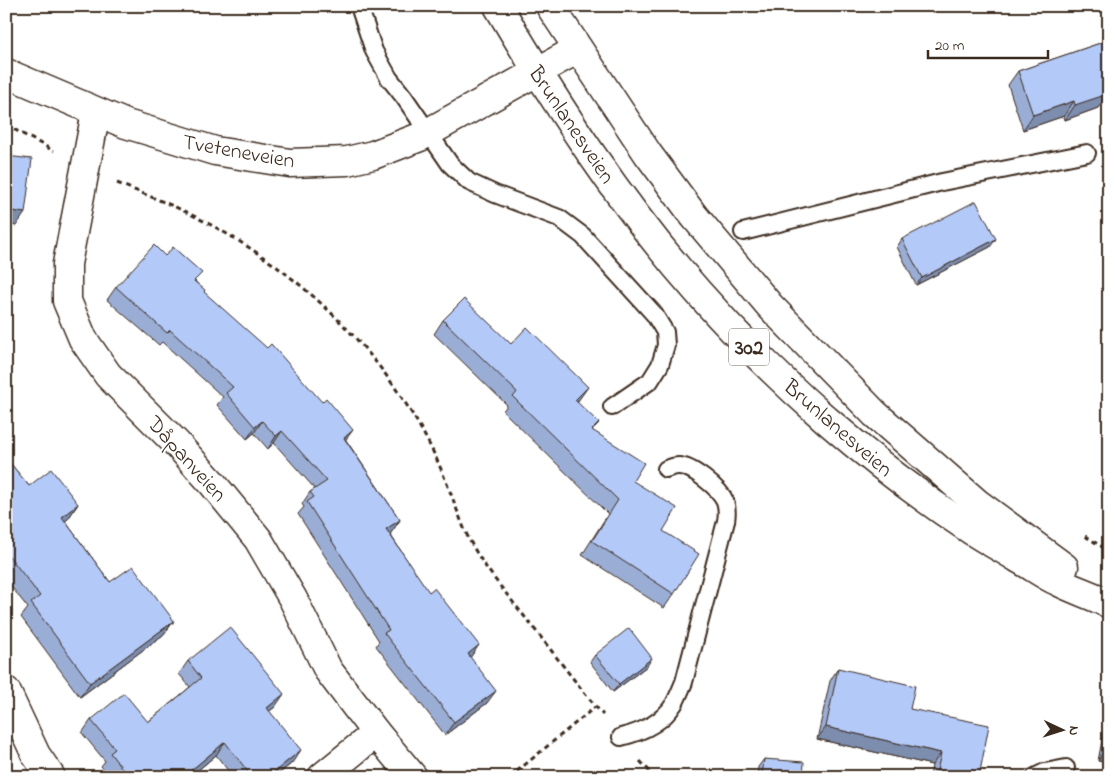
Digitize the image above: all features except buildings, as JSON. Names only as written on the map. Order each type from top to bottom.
[{"type":"main road","name":"Brunlanesveien","points":[[498,6],[538,72],[622,196],[658,244],[698,292],[760,358],[816,411],[906,485],[972,530],[1057,582],[1100,599]]},
{"type":"main road","name":"Brunlanesveien","points":[[550,6],[665,177],[694,216],[770,306],[875,414],[977,504],[1063,566],[1100,599]]},
{"type":"main road","name":"Tveteneveien","points":[[6,73],[126,124],[215,151],[290,163],[347,161],[373,155],[429,132],[578,49]]},
{"type":"main road","name":"Dåpanveien","points":[[96,112],[67,264],[67,301],[83,339],[108,375],[177,444],[258,539],[292,599],[328,670],[376,733],[413,777]]},
{"type":"main road","points":[[6,691],[36,754],[52,777]]},
{"type":"main road","points":[[322,777],[376,733]]},
{"type":"lane","points":[[359,6],[374,51],[389,78],[450,164],[468,182],[559,218],[583,236],[654,314],[665,332],[666,345],[660,364],[650,381],[612,408]]},
{"type":"lane","points":[[743,232],[942,182],[1087,153]]},
{"type":"lane","points":[[622,737],[638,733],[658,722],[674,704],[684,682],[726,521],[727,513],[724,501],[715,487],[688,468],[679,465],[666,469]]},
{"type":"lane","points":[[1035,777],[1045,772],[1066,768]]},
{"type":"path","points":[[6,125],[85,168],[195,216],[265,259],[324,306],[350,331],[381,366],[428,441],[470,541],[496,580],[595,706],[510,777]]},
{"type":"path","points":[[1084,536],[1109,551]]}]
